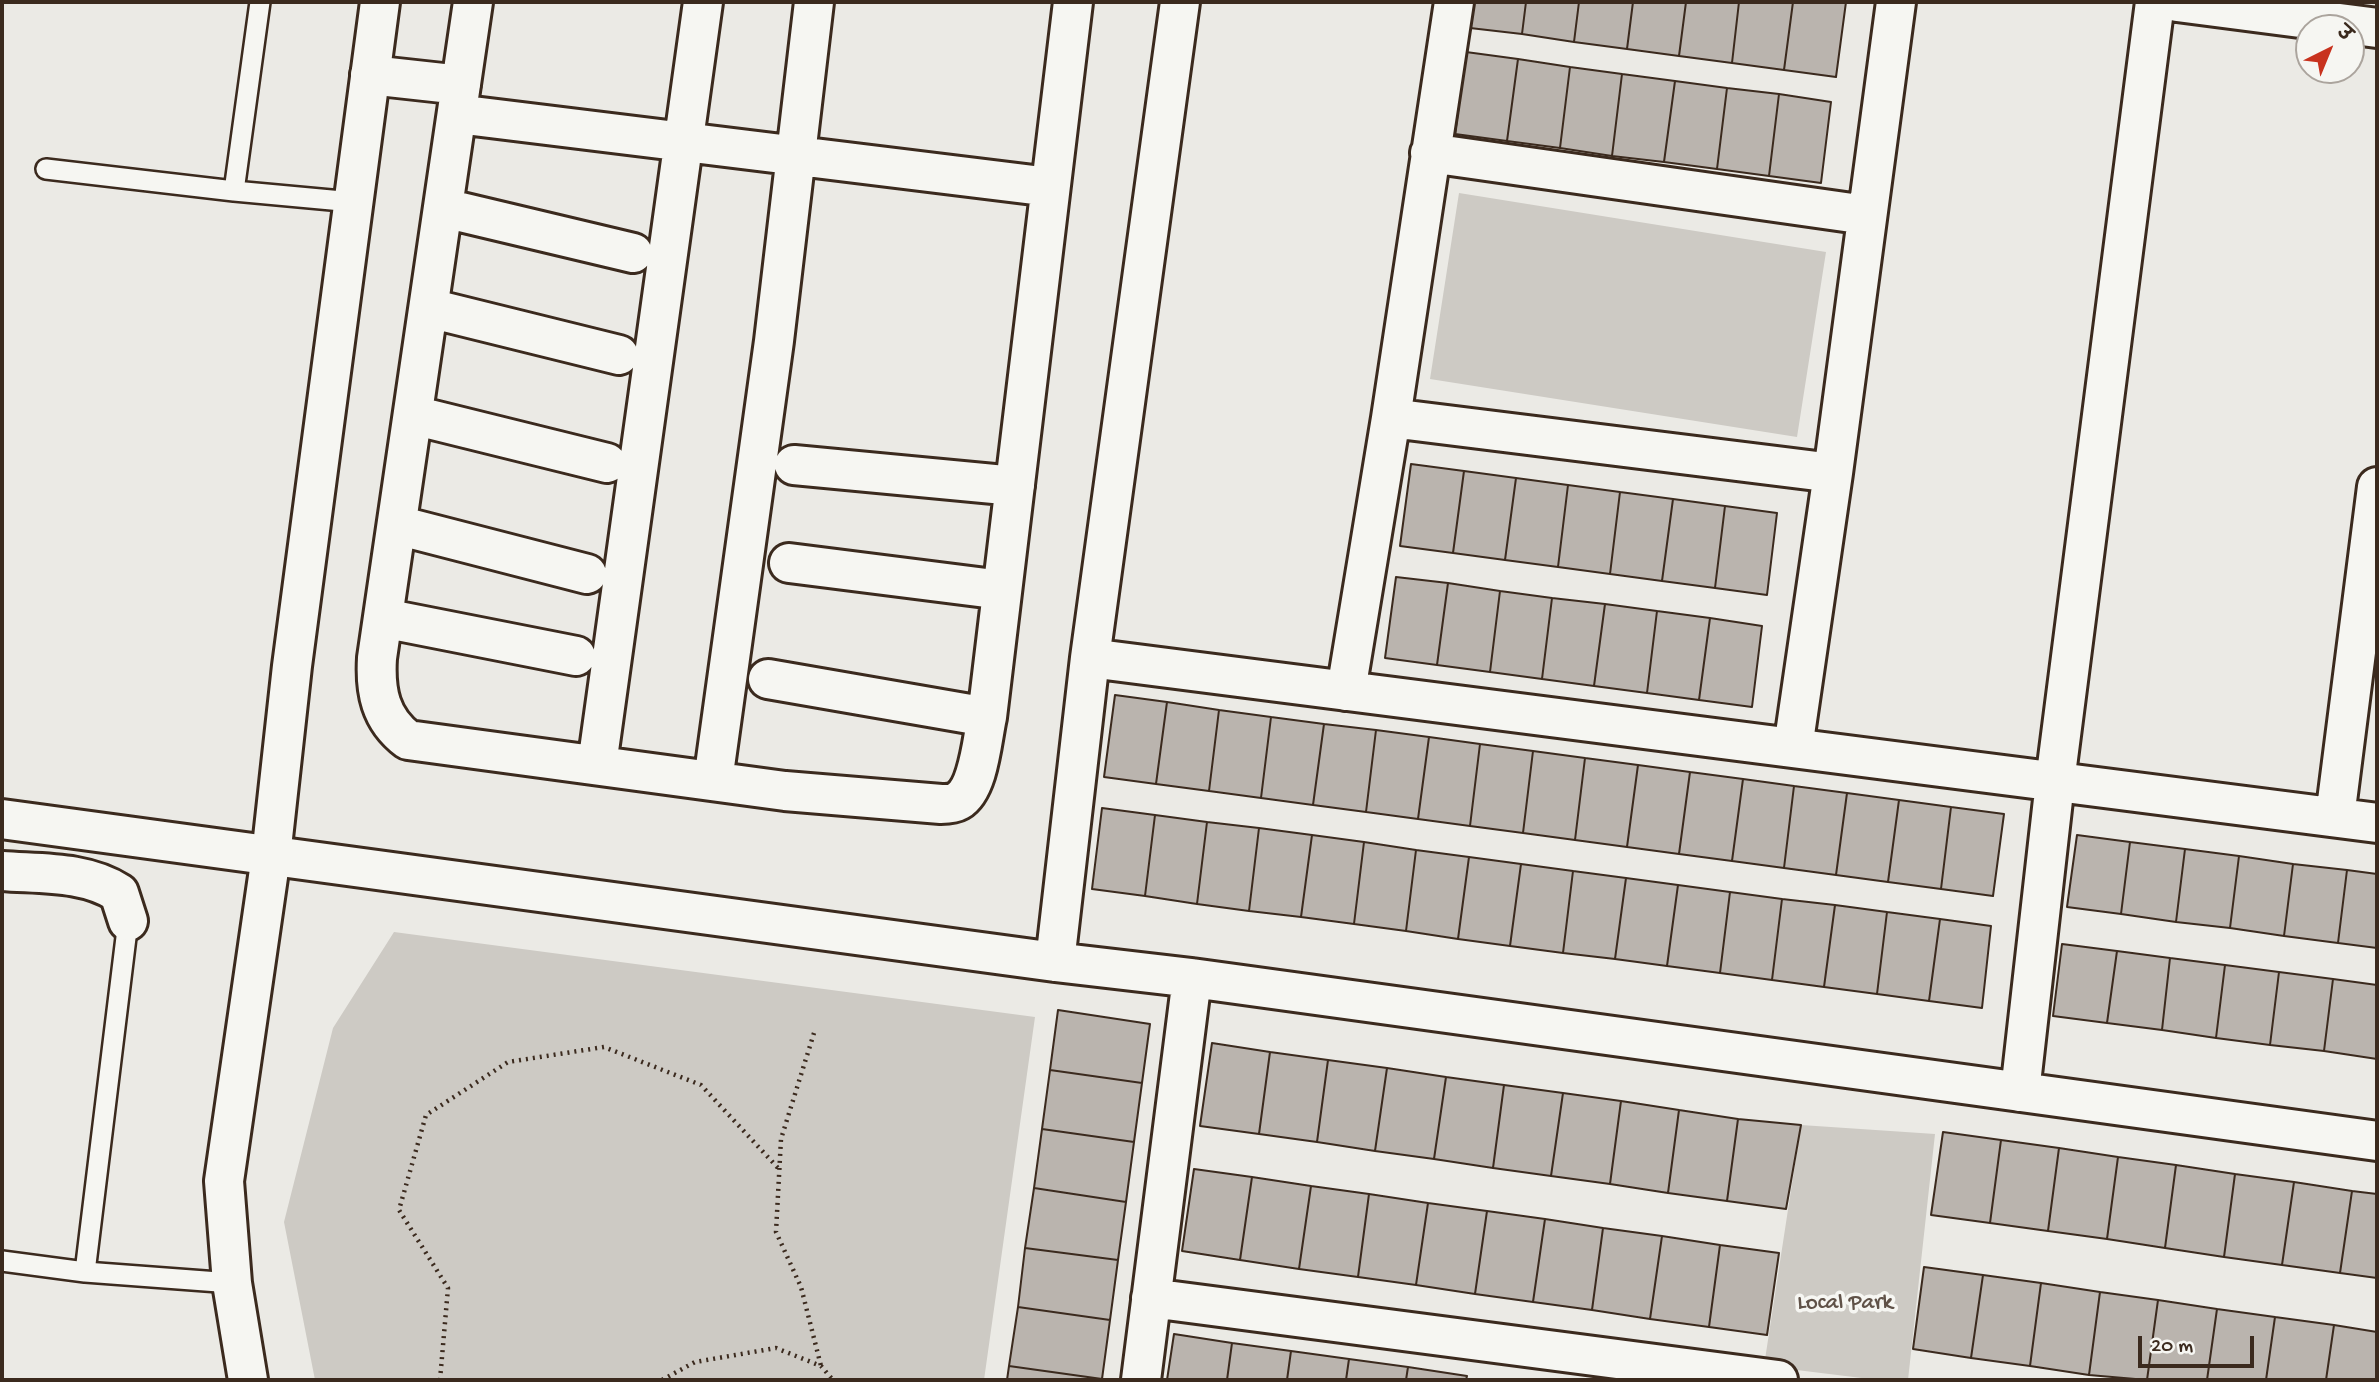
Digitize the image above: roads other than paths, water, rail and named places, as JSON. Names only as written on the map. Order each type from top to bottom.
[{"type":"street","points":[[248,1380],[232,1283],[224,1181],[271,856],[292,666],[380,2]]},
{"type":"street","points":[[473,2],[383,618],[376,680],[389,721],[394,729],[408,740],[785,791],[941,804],[957,802],[968,792],[976,773],[987,717],[1073,2]]},
{"type":"street","points":[[597,765],[703,2]]},
{"type":"street","points":[[713,781],[774,341],[814,2]]},
{"type":"street","points":[[1055,962],[1090,658],[1180,2]]},
{"type":"street","points":[[1346,691],[1391,418],[1454,2]]},
{"type":"street","points":[[1793,748],[1896,2]]},
{"type":"street","points":[[2020,1092],[2054,782],[2155,2]]},
{"type":"street","points":[[2177,2],[2377,28]]},
{"type":"street","points":[[370,75],[459,99],[683,142],[1050,187]]},
{"type":"street","points":[[1430,153],[1866,215]]},
{"type":"street","points":[[444,208],[633,253]]},
{"type":"street","points":[[429,308],[619,355]]},
{"type":"street","points":[[413,415],[607,463]]},
{"type":"street","points":[[1391,418],[1833,473]]},
{"type":"street","points":[[794,465],[1014,486]]},
{"type":"street","points":[[2335,817],[2377,487]]},
{"type":"street","points":[[397,525],[587,573]]},
{"type":"street","points":[[789,564],[1002,590]]},
{"type":"street","points":[[383,618],[576,656]]},
{"type":"street","points":[[1090,658],[2377,823]]},
{"type":"street","points":[[768,679],[987,717]]},
{"type":"street","points":[[2,819],[2377,1140]]},
{"type":"street","points":[[2,871],[73,876],[104,883],[119,893],[128,921]]},
{"type":"street","points":[[1141,1380],[1192,978]]},
{"type":"street","points":[[1151,1298],[1692,1375],[1778,1380]]},
{"type":"lane","points":[[234,191],[260,2]]},
{"type":"lane","points":[[46,169],[353,202]]},
{"type":"lane","points":[[85,1272],[128,921]]},
{"type":"lane","points":[[2,1261],[85,1272],[232,1283]]},
{"type":"park label","name":"Local Park","points":[[1845,1304]]}]
